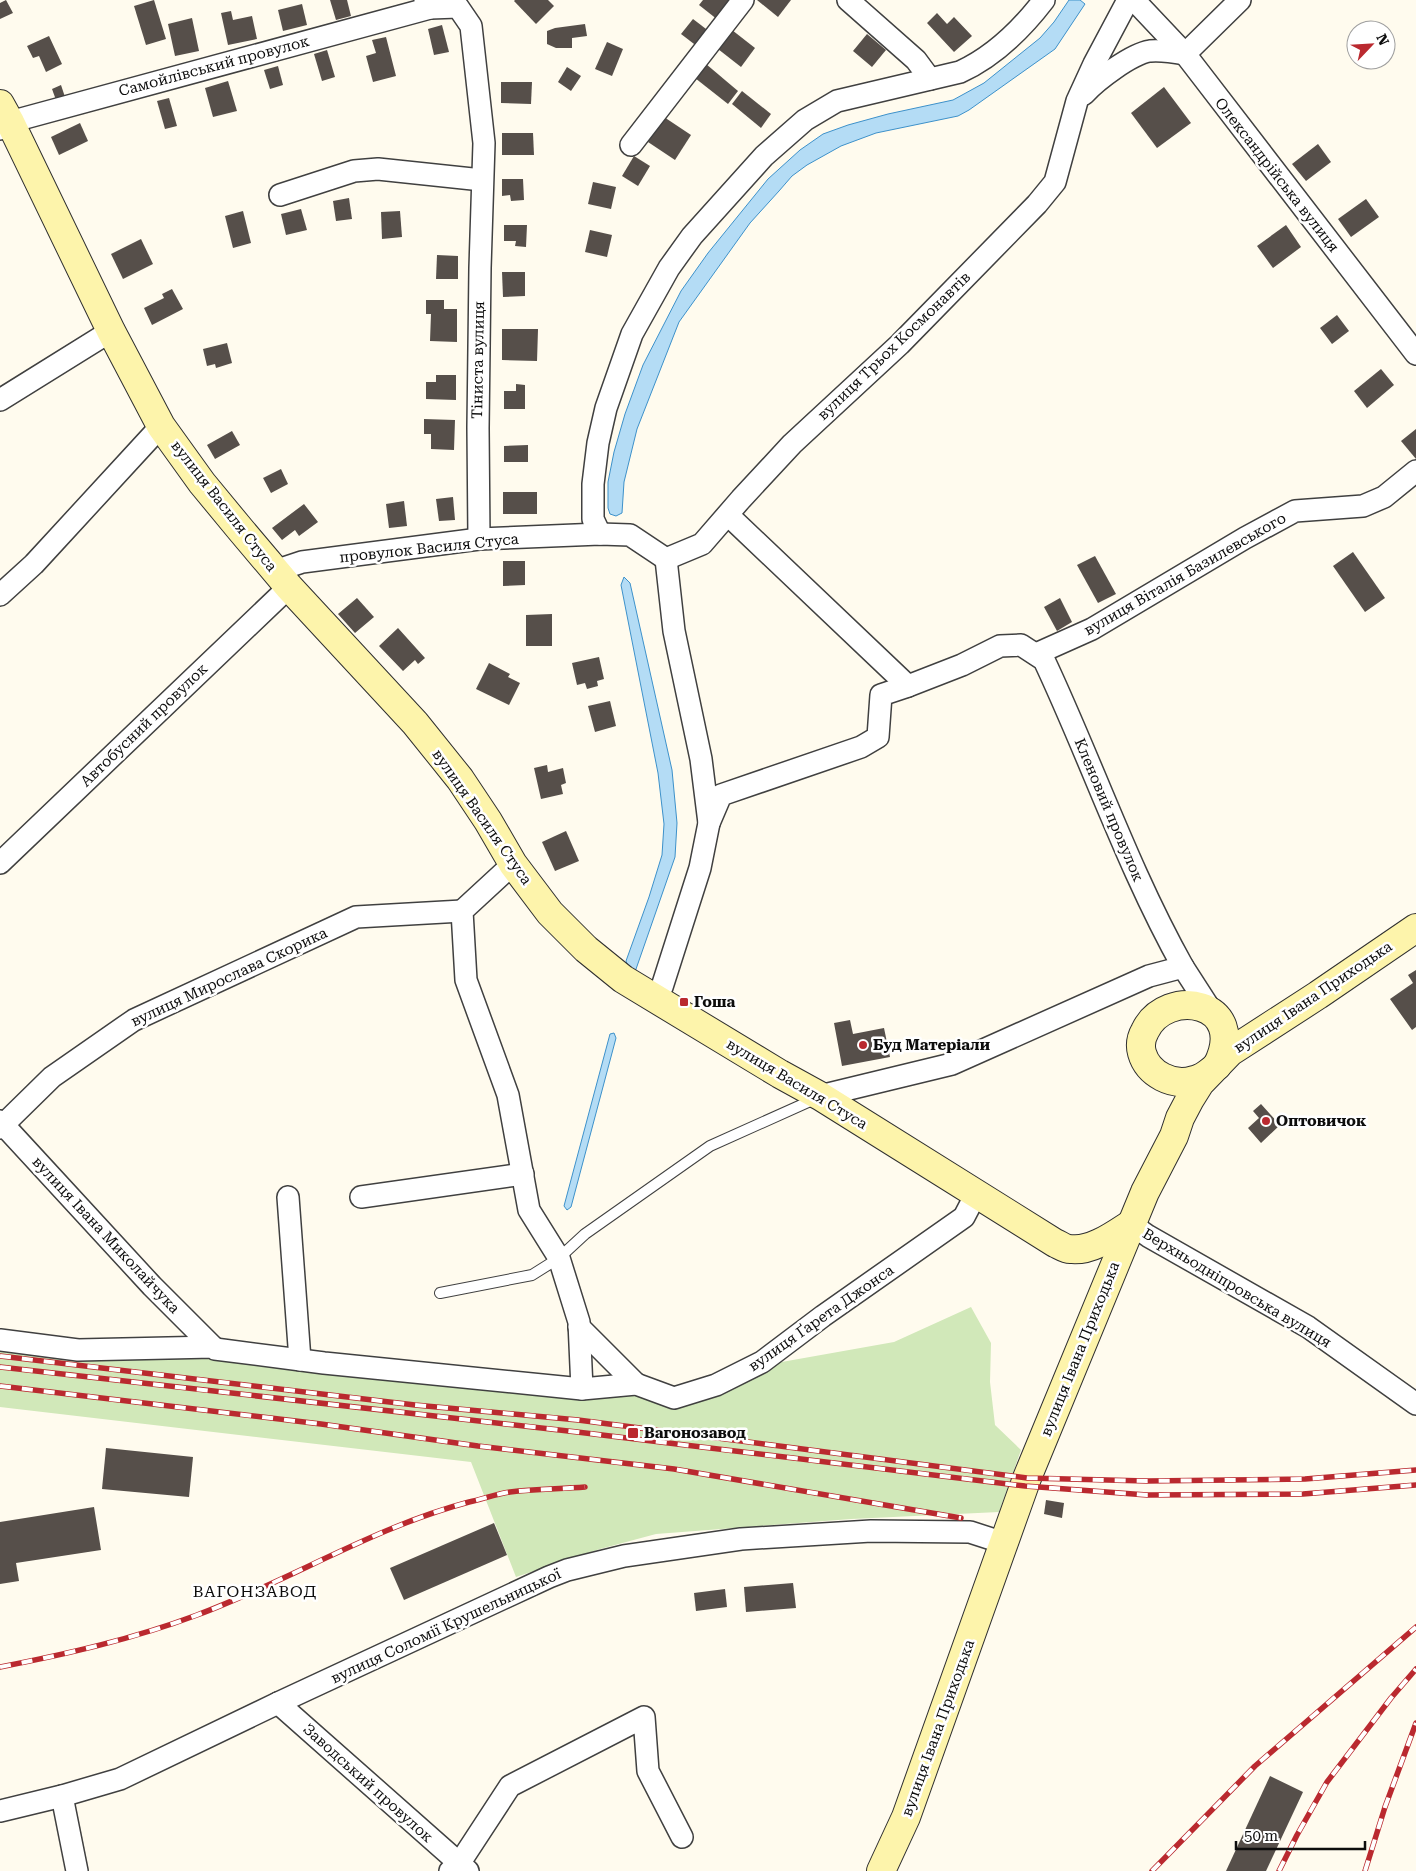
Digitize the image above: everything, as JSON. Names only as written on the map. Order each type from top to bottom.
[{"type":"main road","name":"вулиця Василя Стуса","points":[[3,118],[111,331],[162,426],[202,483],[282,579],[415,723],[460,779],[488,820],[513,864],[550,913],[586,949],[623,979],[780,1074],[820,1096],[1055,1243],[1068,1249],[1082,1249],[1114,1235],[1131,1224]]},
{"type":"main road","name":"вулиця Івана Приходька","points":[[881,1871],[906,1817],[1027,1478],[1131,1224],[1174,1136],[1180,1118],[1200,1083],[1230,1052],[1416,928]]},
{"type":"main road","points":[[1216,1016],[1223,1027],[1225,1040],[1222,1053],[1214,1068],[1192,1081],[1176,1081],[1156,1074],[1149,1068],[1141,1051],[1143,1034],[1148,1024],[1160,1014],[1174,1007],[1194,1005],[1235,1025],[1243,1026],[1278,1020]]},
{"type":"main road","points":[[1166,1078],[1178,1098],[1180,1118]]},
{"type":"street","points":[[631,145],[743,0]]},
{"type":"street","points":[[848,0],[916,60],[930,80]]},
{"type":"street","points":[[600,534],[593,519],[593,484],[598,443],[606,408],[632,334],[669,268],[692,236],[764,156],[805,120],[837,101],[930,80],[960,72],[978,64],[1020,29],[1044,0]]},
{"type":"street","name":"вулиця Трьох Космонавтів","points":[[666,559],[702,544],[792,444],[900,344],[1037,204],[1055,182],[1077,101],[1094,64],[1128,0]]},
{"type":"street","name":"Олександрійська вулиця","points":[[1134,0],[1185,54],[1416,354]]},
{"type":"street","points":[[1185,54],[1240,0]]},
{"type":"street","name":"Тіниста вулиця","points":[[428,4],[460,4],[471,26],[484,143],[478,428],[479,539]]},
{"type":"street","name":"Самойлівський провулок","points":[[3,118],[428,4]]},
{"type":"street","name":"вулиця Трьох Космонавтів","points":[[1077,101],[1095,82],[1130,60],[1149,52],[1185,54]]},
{"type":"street","points":[[280,195],[354,171],[378,169],[482,180]]},
{"type":"street","points":[[0,400],[111,331]]},
{"type":"street","points":[[0,595],[34,564],[162,426]]},
{"type":"street","name":"вулиця Віталія Базилевського","points":[[1036,654],[1092,629],[1245,538],[1295,511],[1363,506],[1384,497],[1416,471]]},
{"type":"street","points":[[728,516],[908,686]]},
{"type":"street","name":"провулок Василя Стуса","points":[[282,579],[302,562],[479,539],[600,534],[630,535],[666,559]]},
{"type":"street","points":[[666,559],[674,631],[701,759],[709,823]]},
{"type":"street","name":"Автобусний провулок","points":[[0,862],[282,579]]},
{"type":"street","points":[[652,997],[662,987],[700,868],[709,823],[721,795],[861,747],[878,737],[881,695],[962,664],[1000,646],[1021,645],[1036,654]]},
{"type":"street","name":"Кленовий провулок","points":[[1036,654],[1044,660],[1132,864],[1167,938],[1183,967],[1216,1016]]},
{"type":"street","points":[[513,864],[462,911],[466,980],[508,1095],[529,1210],[558,1258],[579,1327],[582,1389]]},
{"type":"street","name":"вулиця Мирослава Скорика","points":[[1,1124],[52,1077],[134,1020],[356,917],[462,911]]},
{"type":"street","points":[[820,1096],[952,1064],[1150,976],[1183,967]]},
{"type":"street","name":"вулиця Івана Миколайчука","points":[[1,1124],[145,1278],[214,1347]]},
{"type":"street","points":[[362,1197],[522,1174]]},
{"type":"street","name":"вулиця Ґарета Джонса","points":[[0,1340],[78,1350],[214,1347],[215,1349],[300,1360],[582,1389],[636,1384],[674,1398],[716,1385],[762,1362],[822,1316],[964,1217],[976,1194]]},
{"type":"street","points":[[288,1197],[300,1360]]},
{"type":"street","name":"Верхньодніпровська вулиця","points":[[1131,1224],[1148,1236],[1308,1327],[1416,1404]]},
{"type":"street","points":[[579,1327],[636,1384]]},
{"type":"street","name":"вулиця Соломії Крушельницької","points":[[0,1811],[120,1779],[278,1703],[567,1570],[624,1556],[741,1539],[871,1531],[970,1532],[1004,1543]]},
{"type":"street","name":"Заводський провулок","points":[[278,1703],[459,1869],[510,1786],[644,1717],[648,1771],[682,1837]]},
{"type":"street","points":[[62,1796],[77,1871]]},
{"type":"lane","points":[[440,1293],[532,1275],[558,1258],[585,1234],[710,1146],[820,1096]]},
{"type":"green space","points":[[971,1307],[991,1343],[990,1382],[995,1425],[1021,1450],[999,1512],[851,1519],[656,1534],[600,1549],[516,1577],[471,1462],[0,1407],[0,1342],[639,1391],[676,1404],[776,1363],[894,1342]]},
{"type":"water","points":[[1069,0],[1080,0],[1085,4],[1055,49],[969,110],[958,116],[876,133],[841,146],[807,165],[792,176],[750,223],[679,322],[637,429],[624,482],[622,513],[616,516],[610,514],[608,508],[608,482],[614,452],[625,414],[643,365],[681,291],[708,253],[768,179],[800,150],[823,134],[888,114],[953,100],[984,83],[1040,38]]},
{"type":"water","points":[[624,577],[630,583],[672,770],[677,823],[675,857],[635,972],[630,972],[626,961],[662,855],[664,824],[658,773],[621,585]]},
{"type":"water","points":[[614,1033],[616,1038],[571,1207],[567,1210],[564,1206],[610,1034]]},
{"type":"building","points":[[6,0],[13,13],[0,19],[0,3]]},
{"type":"building","points":[[154,0],[166,39],[146,45],[134,6]]},
{"type":"building","points":[[330,0],[347,0],[351,16],[336,20]]},
{"type":"building","points":[[515,0],[548,0],[554,6],[536,24]]},
{"type":"building","points":[[703,0],[733,0],[718,20],[699,5]]},
{"type":"building","points":[[757,0],[791,0],[778,17]]},
{"type":"building","points":[[302,4],[307,25],[283,31],[278,10]]},
{"type":"building","points":[[231,11],[233,20],[252,16],[257,39],[228,45],[221,13]]},
{"type":"building","points":[[937,13],[947,24],[954,17],[972,36],[954,52],[927,23]]},
{"type":"building","points":[[192,18],[199,51],[175,56],[168,24]]},
{"type":"building","points":[[693,19],[710,32],[698,47],[681,34]]},
{"type":"building","points":[[585,24],[587,36],[572,38],[572,48],[556,48],[547,44],[547,31],[555,28]]},
{"type":"building","points":[[442,25],[449,52],[434,55],[428,29]]},
{"type":"building","points":[[732,30],[755,48],[741,67],[718,49]]},
{"type":"building","points":[[867,34],[886,50],[872,67],[853,51]]},
{"type":"building","points":[[49,36],[62,64],[46,72],[39,56],[33,58],[27,46]]},
{"type":"building","points":[[386,37],[396,76],[373,82],[366,56],[376,53],[372,40]]},
{"type":"building","points":[[607,42],[623,49],[612,76],[595,69]]},
{"type":"building","points":[[327,50],[335,77],[322,81],[314,54]]},
{"type":"building","points":[[706,64],[738,91],[728,104],[695,78]]},
{"type":"building","points":[[278,66],[283,85],[270,89],[264,70]]},
{"type":"building","points":[[567,67],[581,76],[571,91],[558,82]]},
{"type":"building","points":[[228,81],[237,111],[213,117],[205,88]]},
{"type":"building","points":[[501,82],[532,82],[531,104],[501,103]]},
{"type":"building","points":[[61,85],[65,97],[56,100],[52,89]]},
{"type":"building","points":[[1164,87],[1191,123],[1157,148],[1131,113]]},
{"type":"building","points":[[742,91],[771,114],[761,128],[732,104]]},
{"type":"building","points":[[169,98],[177,126],[165,129],[157,101]]},
{"type":"building","points":[[664,117],[691,135],[675,160],[648,142]]},
{"type":"building","points":[[80,123],[88,141],[59,155],[51,137]]},
{"type":"building","points":[[502,133],[533,133],[534,155],[502,155]]},
{"type":"building","points":[[1318,144],[1331,162],[1306,181],[1292,164]]},
{"type":"building","points":[[634,156],[650,166],[638,186],[622,176]]},
{"type":"building","points":[[502,179],[523,179],[524,200],[511,201],[510,195],[502,196]]},
{"type":"building","points":[[593,182],[616,187],[611,209],[588,204]]},
{"type":"building","points":[[349,198],[352,219],[336,221],[333,201]]},
{"type":"building","points":[[1366,199],[1379,217],[1351,237],[1338,219]]},
{"type":"building","points":[[301,209],[307,230],[286,235],[281,214]]},
{"type":"building","points":[[243,211],[251,243],[233,248],[225,216]]},
{"type":"building","points":[[400,211],[402,237],[382,239],[381,212]]},
{"type":"building","points":[[504,225],[527,225],[526,247],[515,246],[516,241],[504,241]]},
{"type":"building","points":[[1286,225],[1301,247],[1273,268],[1257,246]]},
{"type":"building","points":[[590,230],[612,235],[607,257],[585,252]]},
{"type":"building","points":[[141,239],[153,264],[123,279],[111,254]]},
{"type":"building","points":[[437,255],[458,256],[458,279],[436,279]]},
{"type":"building","points":[[502,272],[525,272],[525,296],[503,297]]},
{"type":"building","points":[[172,289],[183,309],[152,325],[144,308],[164,298],[162,294]]},
{"type":"building","points":[[426,300],[444,300],[444,309],[457,309],[457,342],[430,341],[431,314],[426,314]]},
{"type":"building","points":[[1337,315],[1349,331],[1332,344],[1320,328]]},
{"type":"building","points":[[502,329],[538,329],[537,361],[502,360]]},
{"type":"building","points":[[227,343],[232,363],[216,368],[215,364],[207,366],[203,349]]},
{"type":"building","points":[[1381,369],[1394,385],[1367,408],[1354,391]]},
{"type":"building","points":[[436,375],[456,375],[456,400],[426,399],[426,382],[436,382]]},
{"type":"building","points":[[516,384],[525,385],[525,409],[504,409],[504,391],[516,391]]},
{"type":"building","points":[[424,419],[455,420],[454,450],[431,449],[431,434],[424,434]]},
{"type":"building","points":[[1416,429],[1416,459],[1401,441]]},
{"type":"building","points":[[232,431],[240,445],[215,459],[207,445]]},
{"type":"building","points":[[528,445],[528,462],[504,462],[504,446]]},
{"type":"building","points":[[281,469],[288,484],[271,493],[263,478]]},
{"type":"building","points":[[503,492],[537,492],[537,514],[503,514]]},
{"type":"building","points":[[453,497],[455,520],[439,521],[436,499]]},
{"type":"building","points":[[404,501],[407,526],[389,528],[386,504]]},
{"type":"building","points":[[304,504],[318,522],[299,536],[295,530],[282,540],[272,528]]},
{"type":"building","points":[[1353,552],[1385,598],[1365,612],[1333,566]]},
{"type":"building","points":[[1095,556],[1116,594],[1098,603],[1077,565]]},
{"type":"building","points":[[503,561],[525,561],[525,585],[503,586]]},
{"type":"building","points":[[357,598],[374,617],[355,633],[338,614]]},
{"type":"building","points":[[1060,598],[1072,622],[1057,631],[1044,607]]},
{"type":"building","points":[[552,614],[552,646],[526,646],[526,615]]},
{"type":"building","points":[[398,628],[425,658],[418,664],[415,660],[403,671],[379,646]]},
{"type":"building","points":[[599,657],[604,679],[597,681],[598,686],[587,689],[585,683],[577,685],[572,663]]},
{"type":"building","points":[[489,663],[510,674],[508,677],[520,683],[509,705],[476,689]]},
{"type":"building","points":[[610,701],[616,726],[595,732],[588,706]]},
{"type":"building","points":[[547,765],[548,772],[563,768],[566,783],[561,785],[563,794],[541,799],[534,768]]},
{"type":"building","points":[[566,831],[579,861],[555,871],[542,842]]},
{"type":"building","points":[[1416,970],[1416,1027],[1412,1030],[1390,999],[1413,983],[1408,975]]},
{"type":"building","name":"Буд Матерiали","points":[[850,1020],[853,1034],[884,1028],[890,1057],[842,1066],[834,1023]]},
{"type":"building","name":"Оптовичок","points":[[1261,1104],[1280,1125],[1261,1143],[1248,1128],[1259,1118],[1253,1111]]},
{"type":"building","points":[[106,1448],[193,1457],[189,1497],[102,1489]]},
{"type":"building","points":[[1046,1500],[1064,1503],[1062,1518],[1044,1514]]},
{"type":"building","points":[[94,1507],[101,1550],[16,1563],[19,1581],[0,1584],[0,1522]]},
{"type":"building","points":[[494,1523],[507,1555],[404,1600],[390,1568]]},
{"type":"building","points":[[793,1583],[796,1608],[746,1612],[744,1587]]},
{"type":"building","points":[[725,1589],[727,1607],[696,1611],[694,1593]]},
{"type":"building","points":[[1270,1776],[1303,1792],[1266,1871],[1226,1871]]},
{"type":"railway","points":[[0,1356],[415,1405],[578,1420],[1027,1478],[1147,1481],[1305,1479],[1416,1470]]},
{"type":"railway","points":[[0,1367],[577,1432],[1025,1486],[1147,1495],[1303,1494],[1416,1485]]},
{"type":"railway","points":[[0,1386],[321,1424],[478,1446],[674,1469],[961,1518]]},
{"type":"railway","points":[[0,1667],[100,1645],[173,1624],[265,1587],[399,1525],[469,1502],[505,1493],[585,1487]]},
{"type":"railway","points":[[1152,1871],[1255,1766],[1416,1627]]},
{"type":"railway","points":[[1279,1871],[1327,1782],[1391,1698],[1416,1669]]},
{"type":"railway","points":[[1365,1871],[1385,1807],[1416,1723]]},
{"type":"place","name":"Гоша","points":[[684,1002]]},
{"type":"place","name":"Буд Матерiали","points":[[863,1045]]},
{"type":"place","name":"Оптовичок","points":[[1266,1121]]},
{"type":"place","name":"Вагонозавод","points":[[633,1433]]},
{"type":"district","name":"ВАГОНЗАВОД","points":[[255,1591]]}]
